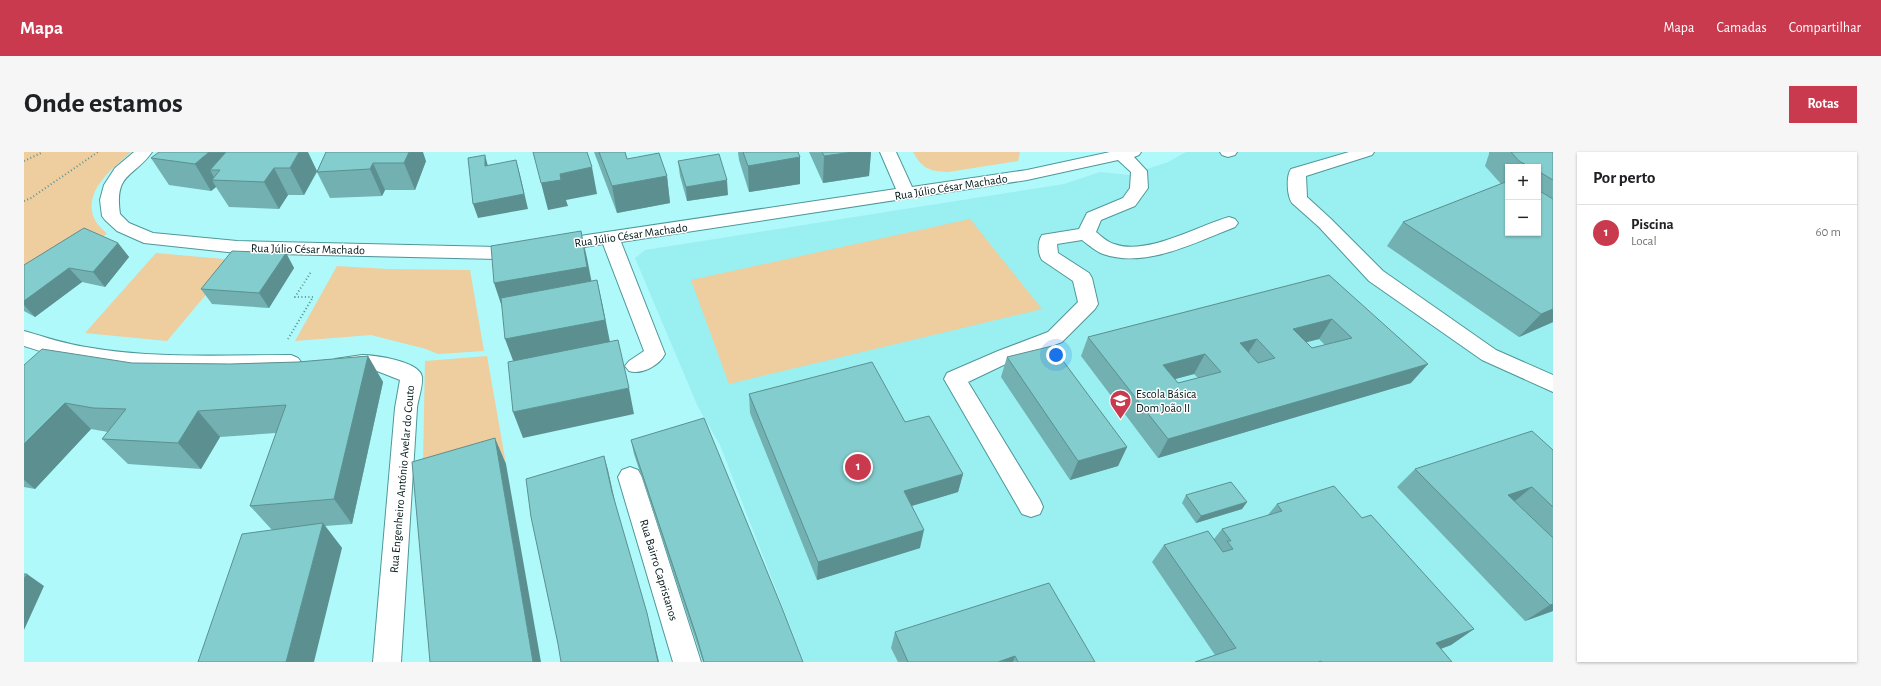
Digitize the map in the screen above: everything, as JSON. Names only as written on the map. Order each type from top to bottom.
[{"type":"street","name":"Rua Júlio César Machado","points":[[144,152],[121,172],[113,185],[109,200],[111,216],[123,227],[150,239],[237,247],[498,253],[611,239],[907,194],[1027,175],[1128,154]]},
{"type":"street","points":[[888,152],[907,194]]},
{"type":"street","points":[[1366,152],[1297,173],[1298,199],[1325,223],[1376,276],[1489,355],[1553,384]]},
{"type":"street","points":[[1086,234],[1093,216],[1129,202],[1139,188],[1139,172],[1128,154]]},
{"type":"street","points":[[1032,507],[955,379],[1005,356],[1055,337],[1088,304],[1082,278],[1049,256],[1048,239],[1086,234],[1110,250],[1139,253],[1173,243],[1229,222]]},
{"type":"street","points":[[611,239],[615,254],[655,354],[636,366]]},
{"type":"street","points":[[615,306],[633,298]]},
{"type":"street","name":"Rua Engenheiro António Avelar do Couto","points":[[24,338],[70,351],[112,358],[158,362],[374,362],[394,366],[411,376],[406,408],[388,662]]},
{"type":"street","points":[[47,369],[70,351]]},
{"type":"street","name":"Rua Bairro Capristanos","points":[[630,478],[687,662]]},
{"type":"path","points":[[24,161],[44,152]]},
{"type":"path","points":[[24,201],[31,198],[98,152]]},
{"type":"path","points":[[285,343],[312,297],[295,296],[313,268]]},
{"type":"shaded area","points":[[24,152],[131,152],[108,173],[95,190],[92,200],[92,210],[95,220],[107,234],[24,285]]},
{"type":"shaded area","points":[[913,152],[1020,152],[1018,161],[948,172],[935,171],[926,168],[919,162]]},
{"type":"shaded area","name":"Escola Básica Dom João II","points":[[1186,152],[1553,152],[1553,662],[804,662],[720,445],[698,407],[635,258],[645,250],[1064,184],[1100,172],[1129,175],[1168,162]]},
{"type":"shaded area","points":[[970,219],[1042,309],[729,384],[691,280]]},
{"type":"shaded area","points":[[156,253],[235,260],[167,341],[85,333]]},
{"type":"shaded area","points":[[337,266],[388,269],[470,270],[484,351],[438,354],[426,349],[371,335],[295,341]]},
{"type":"shaded area","points":[[487,356],[506,464],[423,464],[425,361]]},
{"type":"building","points":[[159,152],[209,152],[195,164],[151,158]]},
{"type":"building","points":[[226,152],[299,152],[290,168],[274,168],[264,182],[212,180],[220,170],[210,170]]},
{"type":"building","points":[[326,152],[409,152],[404,163],[373,163],[370,169],[317,172]]},
{"type":"building","points":[[533,152],[587,152],[592,167],[560,174],[561,180],[541,183]]},
{"type":"building","points":[[599,152],[625,152],[627,159],[659,153],[667,176],[612,186]]},
{"type":"building","points":[[743,152],[798,152],[800,157],[748,166]]},
{"type":"building","points":[[822,152],[853,152],[824,156]]},
{"type":"building","points":[[1511,152],[1553,152],[1553,180],[1541,173],[1541,164],[1524,164],[1519,161]]},
{"type":"building","points":[[719,154],[727,180],[686,187],[678,161]]},
{"type":"building","points":[[485,155],[485,166],[516,160],[524,194],[473,204],[468,158]]},
{"type":"building","points":[[1505,182],[1505,236],[1541,236],[1541,192],[1553,199],[1553,309],[1541,314],[1403,222]]},
{"type":"building","points":[[84,228],[118,243],[93,272],[69,268],[24,301],[24,265]]},
{"type":"building","points":[[581,231],[587,267],[494,283],[491,246]]},
{"type":"building","points":[[232,251],[286,253],[259,293],[201,289]]},
{"type":"building","points":[[1329,275],[1428,364],[1168,439],[1088,337]],"holes":[[[1332,319],[1352,338],[1312,348],[1293,329]],[[1257,339],[1275,358],[1258,363],[1240,343]],[[1205,354],[1221,372],[1178,383],[1163,365]]]},
{"type":"building","points":[[597,280],[605,320],[505,339],[501,298]]},
{"type":"building","points":[[618,340],[629,388],[513,412],[508,362]]},
{"type":"building","points":[[1052,346],[1127,447],[1078,461],[1007,357]]},
{"type":"building","points":[[42,349],[132,363],[230,364],[298,362],[368,356],[334,499],[250,506],[286,405],[198,411],[178,443],[102,439],[126,409],[93,408],[65,403],[24,444],[24,365]]},
{"type":"building","points":[[872,362],[905,422],[929,416],[963,474],[904,491],[924,530],[818,562],[749,394]]},
{"type":"building","points":[[704,418],[803,662],[704,662],[631,440]]},
{"type":"building","points":[[1532,431],[1553,450],[1553,507],[1532,487],[1508,495],[1553,537],[1553,604],[1550,605],[1415,469]]},
{"type":"building","points":[[495,438],[533,662],[430,662],[412,462]]},
{"type":"building","points":[[604,456],[612,492],[647,613],[658,662],[561,662],[531,517],[526,479]]},
{"type":"building","points":[[1231,482],[1247,502],[1201,516],[1186,495]]},
{"type":"building","points":[[1334,486],[1362,518],[1371,515],[1474,629],[1436,643],[1452,662],[1195,662],[1236,648],[1164,545],[1208,531],[1223,552],[1233,549],[1227,541],[1231,541],[1222,529],[1282,511],[1277,504]]},
{"type":"building","points":[[323,523],[286,662],[198,662],[242,534]]},
{"type":"building","points":[[1049,583],[1095,662],[1018,662],[1015,656],[998,662],[908,662],[895,632]]},
{"type":"place","name":"Escola Básica Dom João II","points":[[1120,420]]},
{"type":"place","name":"Piscina","points":[[858,467]]}]
